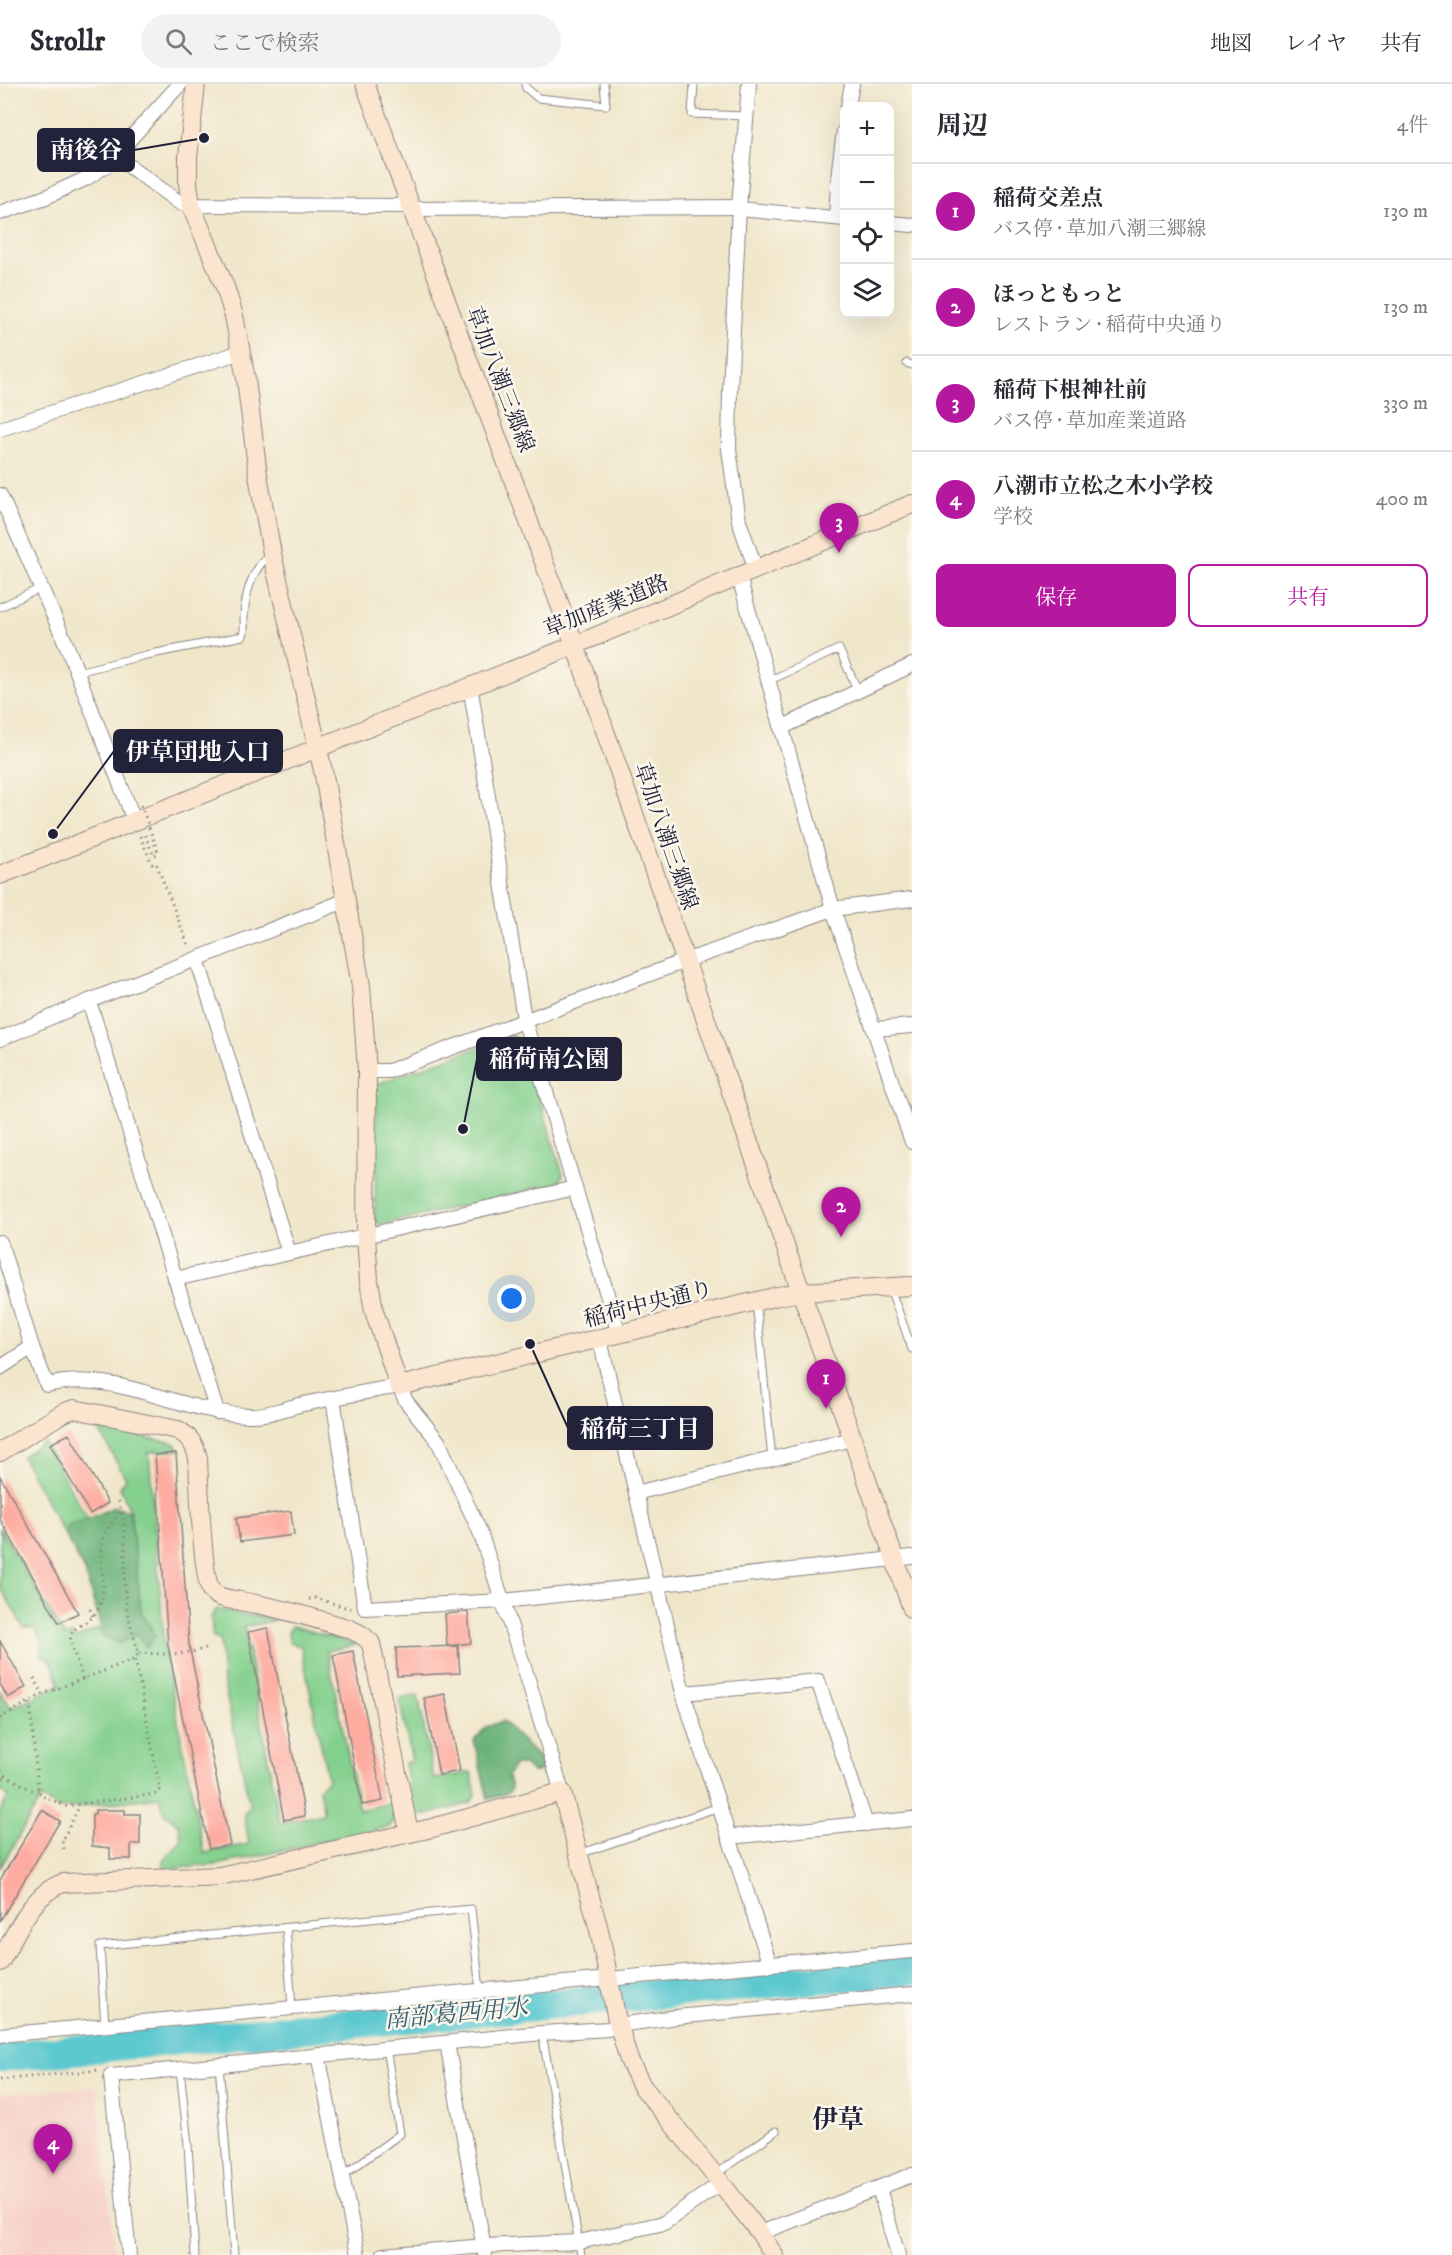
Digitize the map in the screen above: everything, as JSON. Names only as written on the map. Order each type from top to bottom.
[{"type":"street","points":[[0,213],[46,197],[85,179],[118,158],[130,139],[180,84]]},
{"type":"street","points":[[195,84],[188,157],[191,205],[225,287],[234,316],[272,554],[324,775],[361,986],[367,1071],[366,1236],[374,1311],[406,1401],[438,1441],[480,1532],[562,1792],[599,1930],[618,2023],[629,2060],[642,2086],[718,2179],[774,2255]]},
{"type":"street","name":"草加八潮三郷線","points":[[365,84],[575,645],[852,1439],[903,1557],[912,1608]]},
{"type":"street","points":[[749,84],[739,208],[730,390],[729,449],[739,521],[768,681],[781,728],[833,909],[912,1142]]},
{"type":"street","points":[[849,102],[852,84]]},
{"type":"street","points":[[118,158],[180,203],[191,205],[410,208],[739,208],[840,218],[841,156]]},
{"type":"street","points":[[894,223],[912,225]]},
{"type":"street","points":[[0,429],[241,352]]},
{"type":"street","points":[[0,495],[137,812]]},
{"type":"street","name":"草加産業道路","points":[[0,875],[137,812],[317,748],[575,645],[912,504]]},
{"type":"street","points":[[781,728],[859,691],[911,671]]},
{"type":"street","points":[[470,685],[524,1019],[619,1334]]},
{"type":"street","points":[[367,1071],[389,1071],[685,960],[833,909],[912,899]]},
{"type":"street","points":[[0,1039],[89,1001],[347,900]]},
{"type":"street","points":[[196,959],[289,1254]]},
{"type":"street","points":[[89,1001],[217,1412]]},
{"type":"street","points":[[874,1029],[912,1026]]},
{"type":"street","points":[[176,1279],[575,1188]]},
{"type":"street","points":[[0,1242],[4,1269],[47,1385],[64,1381],[121,1385],[174,1402],[217,1412],[252,1415],[399,1386]]},
{"type":"street","name":"稲荷中央通り","points":[[399,1386],[801,1292],[912,1286]]},
{"type":"street","points":[[600,1340],[683,1693],[770,1965]]},
{"type":"street","points":[[0,1368],[32,1347]]},
{"type":"street","points":[[333,1398],[365,1608],[502,1601],[659,1586],[903,1557]]},
{"type":"street","points":[[0,1452],[63,1413],[74,1409],[178,1430],[188,1436],[198,1458],[206,1570],[211,1591],[224,1598],[256,1603],[350,1629],[363,1635],[371,1643],[409,1833]]},
{"type":"street","points":[[636,1493],[852,1439]]},
{"type":"street","points":[[683,1693],[818,1681],[866,1824]]},
{"type":"street","points":[[0,1962],[39,1897],[51,1887],[63,1883],[220,1876],[409,1833],[562,1792]]},
{"type":"street","points":[[729,1837],[912,1820]]},
{"type":"street","points":[[0,2035],[480,1990],[610,1984],[912,1951]]},
{"type":"street","points":[[129,2255],[111,2076],[542,2033],[608,2029],[618,2023],[912,1994]]},
{"type":"street","points":[[447,2043],[485,2250]]},
{"type":"street","points":[[318,2055],[358,2255]]},
{"type":"street","points":[[760,2233],[912,2175]]},
{"type":"street","points":[[383,2255],[580,2248],[664,2223],[718,2179]]},
{"type":"street","points":[[879,2187],[898,2255]]},
{"type":"lane","points":[[525,84],[526,88],[538,98],[606,105],[604,84]]},
{"type":"lane","points":[[694,84],[692,114],[747,116]]},
{"type":"lane","points":[[77,672],[146,655],[243,636],[246,602],[252,578],[260,562],[272,554]]},
{"type":"lane","points":[[0,607],[41,588]]},
{"type":"lane","points":[[768,681],[839,649],[859,691]]},
{"type":"lane","points":[[890,1288],[912,1349]]},
{"type":"lane","points":[[756,1301],[772,1459]]},
{"type":"lane","points":[[579,1854],[719,1807]]},
{"type":"lane","points":[[105,2026],[100,1946],[471,1909],[480,1990]]},
{"type":"lane","points":[[286,1928],[292,2008]]},
{"type":"lane","points":[[542,2033],[580,2248]]},
{"type":"lane","points":[[342,2176],[400,2134],[386,2049]]},
{"type":"lane","points":[[219,2064],[234,2255]]},
{"type":"lane","points":[[180,2068],[188,2145],[195,2255]]},
{"type":"lane","points":[[718,2179],[776,2130]]},
{"type":"path","points":[[137,812],[154,841],[158,854],[154,856],[144,833],[139,835],[152,864],[156,863],[196,959]]},
{"type":"path","points":[[30,1703],[38,1790],[42,1796],[54,1803],[66,1806],[157,1794],[160,1789],[135,1659],[138,1653],[126,1605],[127,1548],[118,1499]]},
{"type":"path","points":[[83,1679],[70,1641],[72,1631],[93,1617],[105,1594],[101,1555],[106,1530],[122,1511]]},
{"type":"path","points":[[90,1608],[93,1617]]},
{"type":"path","points":[[138,1653],[196,1652],[208,1647]]},
{"type":"path","points":[[0,1718],[43,1694],[135,1659]]},
{"type":"path","points":[[34,1678],[43,1694]]},
{"type":"path","points":[[0,1772],[31,1790],[38,1790]]},
{"type":"path","points":[[0,1784],[6,1775]]},
{"type":"path","points":[[64,1849],[62,1841],[78,1805]]},
{"type":"path","points":[[0,2080],[103,2070],[111,2076]]},
{"type":"shaded area","points":[[97,2087],[115,2255],[0,2255],[0,2094]]},
{"type":"green space","points":[[512,1035],[522,1042],[563,1175],[558,1183],[381,1225],[375,1221],[377,1084]]},
{"type":"green space","points":[[98,1428],[174,1443],[180,1450],[149,1452],[165,1656],[204,1853],[249,1844],[244,1814],[250,1806],[223,1680],[220,1639],[213,1637],[211,1617],[217,1609],[275,1620],[244,1627],[280,1823],[324,1814],[319,1788],[328,1780],[301,1646],[290,1643],[288,1633],[292,1626],[357,1645],[327,1651],[359,1810],[392,1803],[395,1820],[389,1827],[216,1865],[164,1869],[164,1859],[181,1841],[179,1825],[164,1813],[159,1797],[60,1809],[41,1798],[0,1868],[0,1811],[9,1796],[0,1790],[0,1691],[11,1708],[60,1685],[51,1660],[41,1655],[43,1643],[34,1628],[24,1628],[0,1586],[0,1529],[65,1637],[72,1634],[74,1639],[100,1628],[103,1636],[137,1634],[147,1647],[155,1635],[141,1612],[130,1511],[120,1487],[126,1479]]},
{"type":"green space","points":[[44,1442],[88,1519],[68,1525],[65,1535],[22,1456]]},
{"type":"green space","points":[[114,1507],[130,1511],[141,1612],[155,1635],[146,1647],[137,1634],[118,1644],[103,1636],[85,1572],[65,1535],[68,1525]]},
{"type":"green space","points":[[418,1696],[434,1779],[471,1772],[476,1794],[471,1803],[427,1815],[414,1815],[405,1763],[412,1761],[399,1698]]},
{"type":"green space","points":[[503,1721],[541,1760],[546,1769],[533,1773],[524,1765],[514,1765],[508,1776],[511,1788],[509,1793],[488,1799],[474,1741],[486,1727]]},
{"type":"building","points":[[69,1434],[108,1503],[90,1514],[50,1444]]},
{"type":"building","points":[[176,1453],[189,1645],[230,1845],[209,1849],[168,1646],[155,1455]]},
{"type":"building","points":[[0,1476],[78,1613],[59,1623],[0,1519]]},
{"type":"building","points":[[291,1511],[294,1535],[240,1542],[236,1518]]},
{"type":"building","points":[[468,1612],[471,1643],[447,1646],[445,1614]]},
{"type":"building","points":[[268,1628],[305,1816],[284,1820],[248,1632]]},
{"type":"building","points":[[0,1641],[26,1687],[8,1698],[0,1684]]},
{"type":"building","points":[[458,1646],[460,1673],[397,1676],[396,1648]]},
{"type":"building","points":[[353,1651],[383,1801],[362,1805],[333,1655]]},
{"type":"building","points":[[445,1694],[460,1771],[439,1775],[424,1698]]},
{"type":"building","points":[[42,1810],[60,1821],[0,1921],[0,1880]]},
{"type":"building","points":[[95,1810],[125,1810],[125,1814],[140,1814],[140,1844],[131,1844],[131,1859],[110,1859],[110,1848],[92,1846],[92,1814],[95,1814]]},
{"type":"waterway","name":"南部葛西用水","points":[[0,2057],[912,1970]]},
{"type":"place","name":"南後谷","points":[[204,138]]},
{"type":"place","name":"稲荷下根神社前","points":[[839,553]]},
{"type":"place","name":"伊草団地入口","points":[[53,834]]},
{"type":"place","name":"稲荷南公園","points":[[463,1129]]},
{"type":"place","name":"ほっともっと","points":[[841,1237]]},
{"type":"place","name":"稲荷三丁目","points":[[530,1344]]},
{"type":"place","name":"稲荷交差点","points":[[826,1409]]},
{"type":"place","name":"八潮市立松之木小学校","points":[[53,2174]]},
{"type":"district","name":"伊草","points":[[838,2119]]}]
